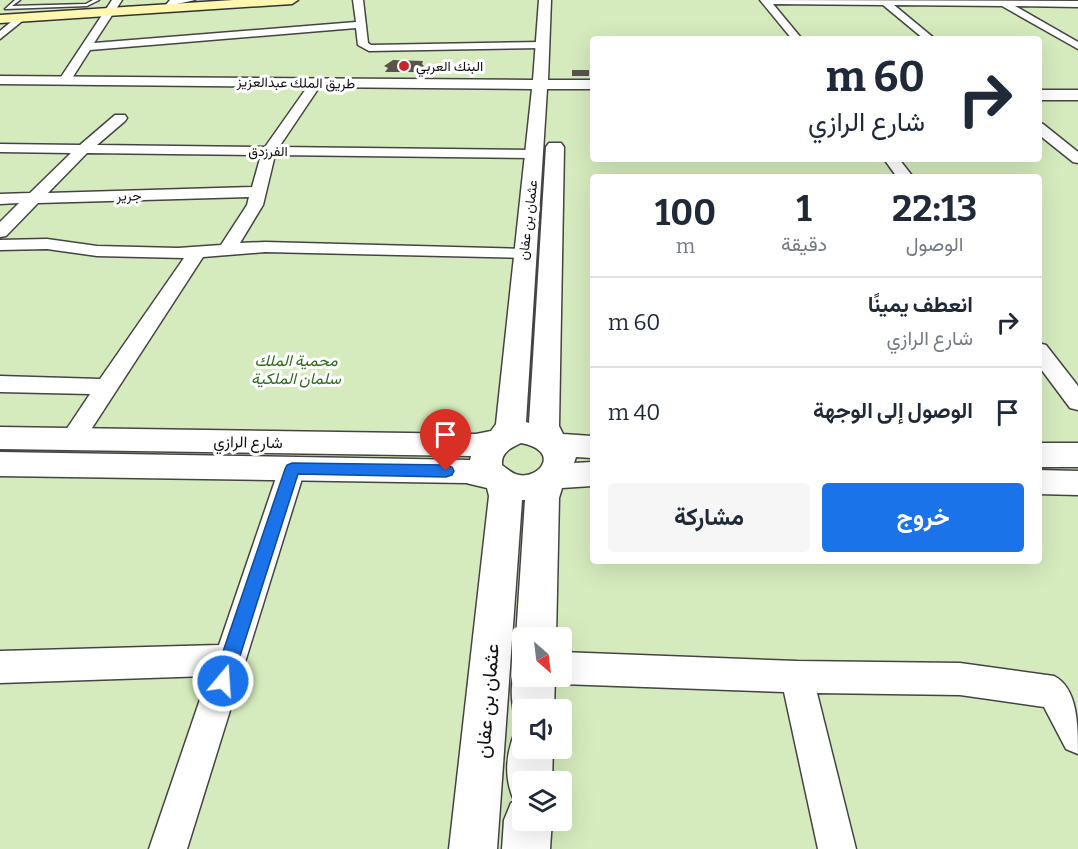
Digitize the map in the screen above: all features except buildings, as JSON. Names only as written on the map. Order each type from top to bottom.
[{"type":"main road","points":[[8,15],[173,2],[251,0]]},
{"type":"main road","points":[[8,15],[47,7],[113,7],[292,0]]},
{"type":"street","points":[[173,2],[190,0]]},
{"type":"street","points":[[358,0],[363,45],[369,48],[543,45]]},
{"type":"street","name":"عثمان بن عفان","points":[[536,627],[542,498],[552,460],[544,426],[549,88],[543,45],[545,0]]},
{"type":"street","name":"عثمان بن عفان","points":[[499,440],[511,426],[524,254],[536,154],[549,88],[559,0]]},
{"type":"street","points":[[765,1],[1078,4]]},
{"type":"street","points":[[765,1],[794,36]]},
{"type":"street","points":[[885,2],[926,36]]},
{"type":"street","points":[[1004,4],[1078,46]]},
{"type":"street","points":[[65,80],[113,7]]},
{"type":"street","points":[[0,36],[8,15]]},
{"type":"street","points":[[87,47],[361,25]]},
{"type":"street","name":"طريق الملك عبدالعزيز","points":[[0,80],[549,88],[590,92]]},
{"type":"street","name":"طريق الملك عبدالعزيز","points":[[0,86],[312,89],[549,88],[590,85]]},
{"type":"street","points":[[226,251],[255,205],[269,151],[312,89]]},
{"type":"street","points":[[1042,89],[1078,90]]},
{"type":"street","points":[[1042,95],[1078,95]]},
{"type":"street","points":[[0,232],[83,149],[120,118]]},
{"type":"street","points":[[1042,130],[1076,156]]},
{"type":"street","name":"الفرزدق","points":[[0,148],[536,154]]},
{"type":"street","points":[[893,162],[903,174]]},
{"type":"street","name":"جرير","points":[[0,199],[258,192]]},
{"type":"street","points":[[0,245],[47,244],[97,251],[197,252],[265,247],[524,254]]},
{"type":"street","points":[[72,439],[197,252]]},
{"type":"street","points":[[1042,355],[1078,402]]},
{"type":"street","points":[[0,384],[107,387]]},
{"type":"street","points":[[590,448],[552,460],[530,487],[515,487],[498,480],[490,473],[486,462],[488,451],[499,440],[520,432],[534,433],[552,460],[590,473]]},
{"type":"street","name":"شارع الرازي","points":[[0,438],[476,445],[499,440]]},
{"type":"street","points":[[1042,455],[1078,455]]},
{"type":"street","name":"شارع الرازي","points":[[0,464],[466,471],[498,480]]},
{"type":"street","points":[[168,849],[292,469]]},
{"type":"street","name":"عثمان بن عفان","points":[[473,849],[506,496],[498,480]]},
{"type":"street","points":[[1042,482],[1078,483]]},
{"type":"street","points":[[0,667],[229,660]]},
{"type":"street","points":[[572,668],[797,677],[960,679],[1054,693],[1078,737]]},
{"type":"street","points":[[797,677],[837,849]]},
{"type":"street","points":[[526,849],[527,831]]},
{"type":"lane","points":[[8,15],[7,8],[18,0]]},
{"type":"lane","points":[[67,6],[73,0]]},
{"type":"lane","points":[[47,7],[91,4],[97,0]]},
{"type":"green space","name":"محمية الملك سلمان الملكية","points":[[0,0],[1078,0],[1078,849],[0,849]]},
{"type":"place","name":"البنك العربي","points":[[404,66]]},
{"type":"route","points":[[223,681],[292,469],[446,471]]}]
